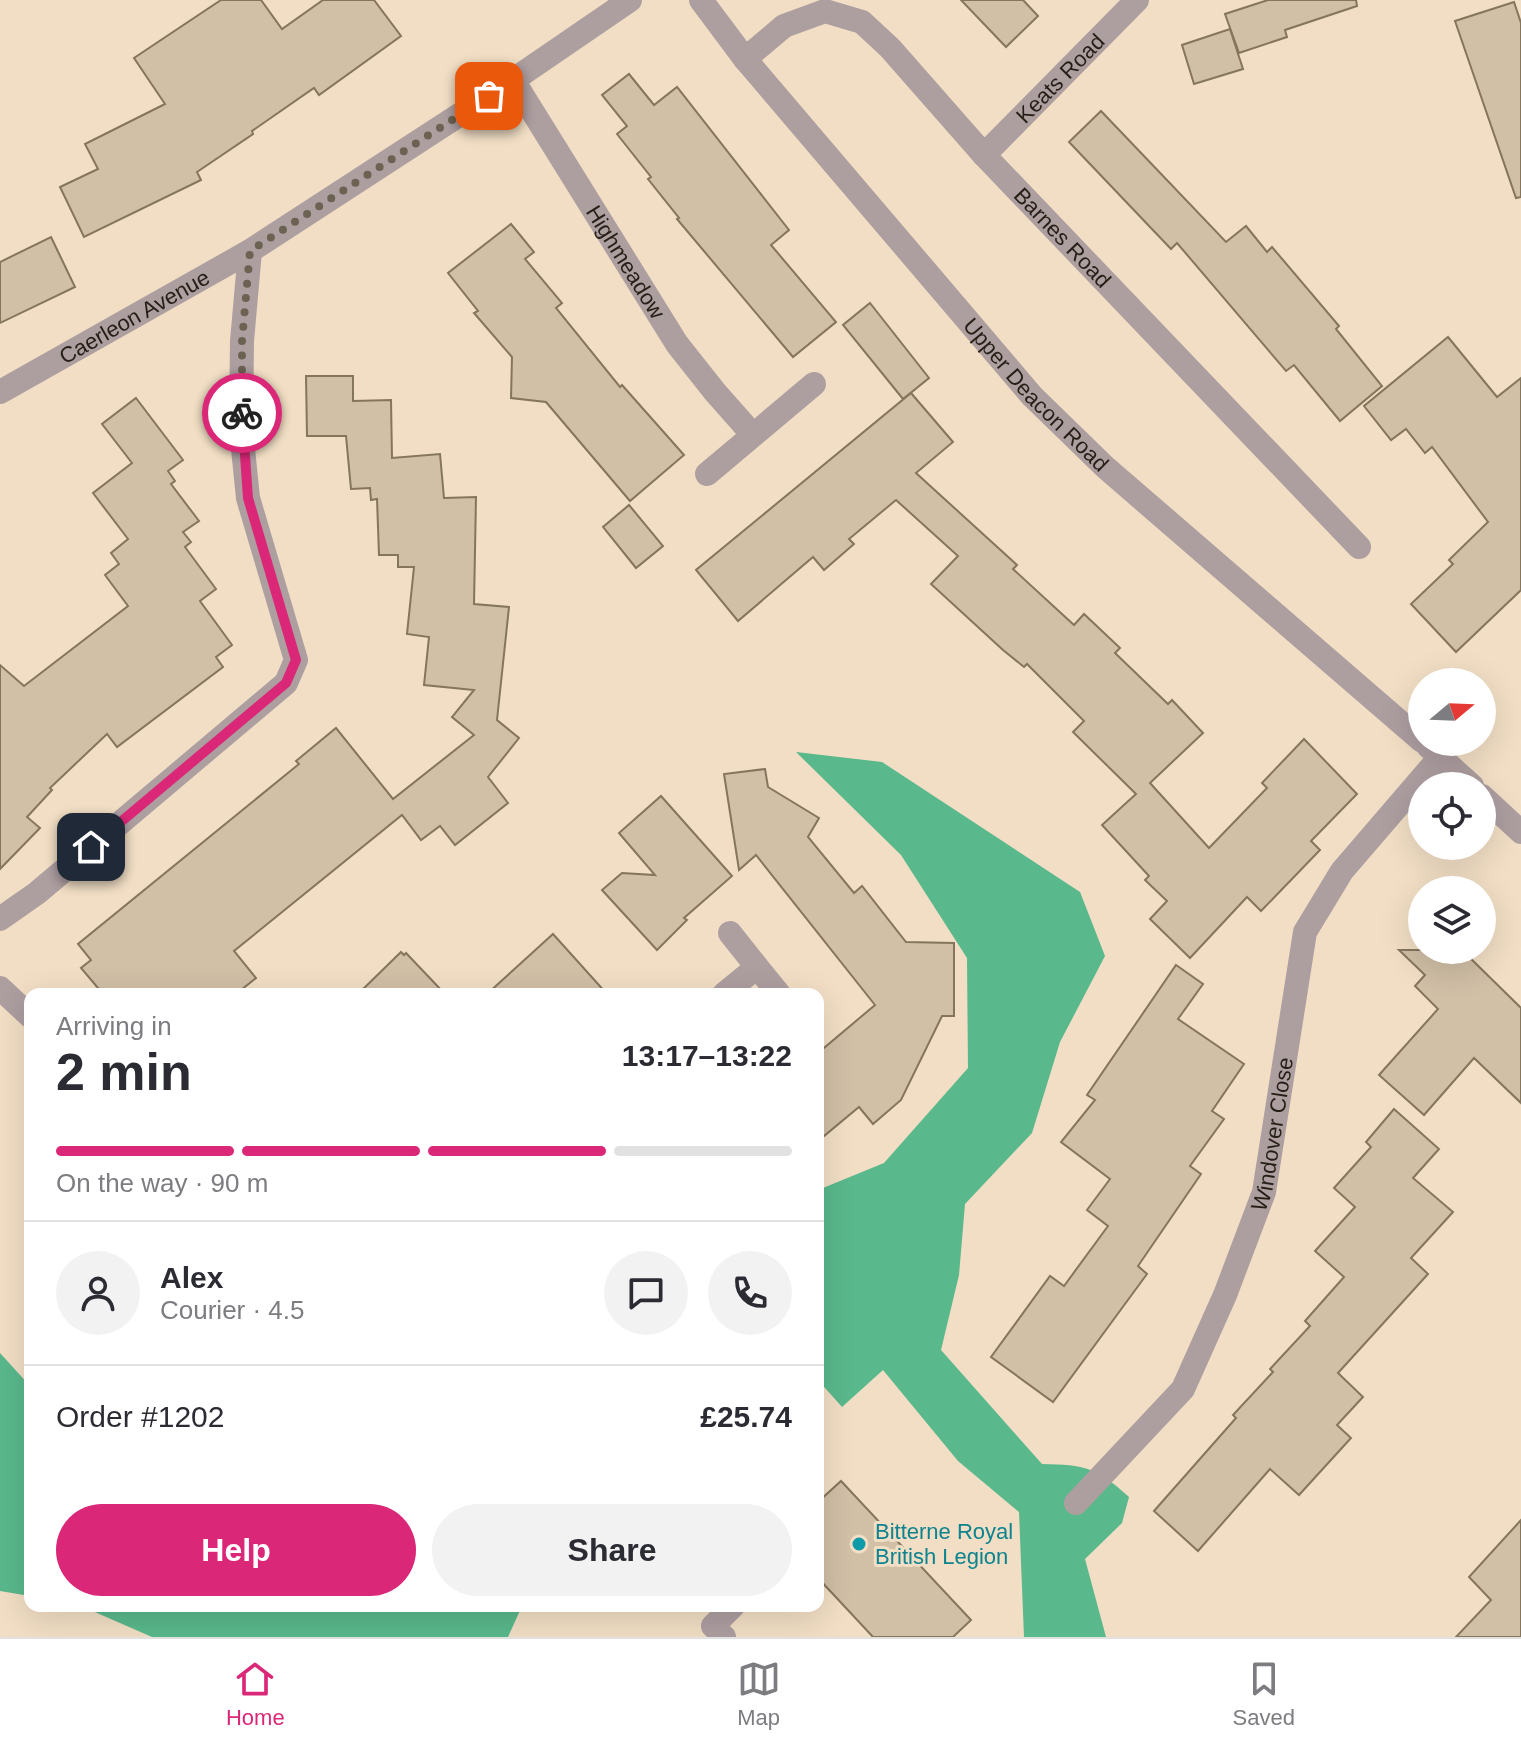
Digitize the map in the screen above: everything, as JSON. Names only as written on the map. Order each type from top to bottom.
[{"type":"street","name":"Caerleon Avenue","points":[[0,392],[250,251],[630,0]]},
{"type":"street","name":"Upper Deacon Road","points":[[701,0],[745,59],[1032,396],[1117,478],[1408,729]]},
{"type":"street","name":"Keats Road","points":[[984,155],[1137,0]]},
{"type":"street","name":"Barnes Road","points":[[745,59],[784,26],[825,11],[862,22],[890,48],[984,155],[1359,547]]},
{"type":"street","name":"Highmeadow","points":[[513,80],[677,344],[753,435]]},
{"type":"street","points":[[0,919],[37,893],[286,683],[296,660],[248,498],[241,429],[242,341],[250,251]]},
{"type":"street","points":[[707,474],[814,384]]},
{"type":"street","name":"Windover Close","points":[[1076,1503],[1183,1389],[1225,1295],[1264,1192],[1305,932],[1342,871],[1423,756]]},
{"type":"street","name":"Upper Deacon Road","points":[[1439,756],[1457,772]]},
{"type":"street","points":[[1496,809],[1521,832]]},
{"type":"street","points":[[730,933],[774,988]]},
{"type":"street","points":[[731,988],[757,967]]},
{"type":"street","points":[[0,988],[24,1010]]},
{"type":"street","points":[[724,1637],[713,1626],[727,1612]]},
{"type":"green space","points":[[796,752],[882,762],[1080,892],[1105,956],[1060,1042],[1032,1133],[965,1204],[959,1275],[941,1350],[1042,1464],[1070,1465],[1090,1470],[1108,1479],[1129,1497],[1122,1523],[1085,1559],[1106,1637],[1024,1637],[1019,1512],[958,1461],[883,1370],[842,1407],[824,1387],[824,1188],[884,1163],[968,1068],[967,958],[901,855]]},
{"type":"green space","points":[[0,1353],[24,1379],[24,1595],[0,1591]]},
{"type":"green space","points":[[95,1612],[519,1612],[508,1637],[152,1637]]},
{"type":"building","points":[[221,0],[261,0],[282,29],[323,0],[374,0],[401,36],[319,95],[314,88],[252,131],[253,134],[197,172],[201,180],[84,237],[60,187],[98,169],[85,144],[165,104],[134,58]]},
{"type":"building","points":[[961,0],[1023,0],[1038,16],[1006,47]]},
{"type":"building","points":[[1268,0],[1356,0],[1357,6],[1285,30],[1287,37],[1239,53],[1225,14]]},
{"type":"building","points":[[1514,2],[1521,23],[1521,197],[1516,198],[1455,21]]},
{"type":"building","points":[[1230,29],[1243,69],[1194,84],[1182,45]]},
{"type":"building","points":[[629,74],[654,105],[677,87],[789,230],[771,245],[836,322],[793,357],[677,219],[648,179],[651,177],[617,134],[627,126],[602,95]]},
{"type":"building","points":[[1101,111],[1226,242],[1246,226],[1267,252],[1272,247],[1339,326],[1336,329],[1382,386],[1340,421],[1294,365],[1286,371],[1177,243],[1171,249],[1069,142]]},
{"type":"building","points":[[511,224],[534,252],[525,259],[562,303],[556,308],[620,387],[622,385],[684,455],[630,501],[546,402],[511,398],[512,357],[474,313],[478,311],[448,273]]},
{"type":"building","points":[[51,237],[75,287],[0,323],[0,262]]},
{"type":"building","points":[[870,303],[929,378],[903,399],[843,325]]},
{"type":"building","points":[[1448,337],[1497,397],[1521,378],[1521,590],[1456,652],[1411,604],[1453,564],[1449,560],[1488,522],[1432,447],[1425,453],[1406,429],[1391,440],[1364,406]]},
{"type":"building","points":[[306,376],[353,376],[353,401],[391,400],[392,458],[440,454],[444,498],[476,497],[474,604],[509,607],[497,720],[519,738],[488,777],[508,803],[455,845],[440,826],[421,840],[402,815],[234,951],[256,978],[244,988],[98,988],[81,968],[91,960],[78,944],[299,764],[296,761],[336,728],[393,799],[474,735],[452,717],[474,690],[424,685],[429,637],[407,634],[414,567],[398,567],[398,555],[379,555],[377,499],[371,500],[370,488],[351,489],[346,436],[307,436]]},
{"type":"building","points":[[911,393],[953,442],[916,473],[1017,565],[1013,569],[1074,625],[1084,614],[1120,648],[1115,653],[1168,704],[1172,700],[1203,733],[1150,783],[1209,848],[1267,788],[1262,783],[1304,739],[1357,794],[1311,841],[1320,850],[1261,911],[1247,897],[1190,958],[1150,919],[1167,901],[1145,880],[1149,876],[1102,825],[1136,794],[1073,732],[1084,721],[1027,664],[1024,667],[1003,650],[931,584],[958,556],[896,500],[849,539],[854,544],[824,570],[813,557],[738,621],[696,570]]},
{"type":"building","points":[[136,398],[183,460],[168,471],[175,481],[171,484],[199,521],[183,532],[191,542],[185,547],[216,589],[200,601],[232,645],[216,657],[223,667],[117,747],[107,734],[50,788],[52,790],[27,817],[40,828],[0,869],[0,665],[24,686],[128,606],[105,575],[119,564],[111,553],[128,539],[93,493],[132,463],[102,424]]},
{"type":"building","points":[[629,505],[663,546],[636,568],[603,527]]},
{"type":"building","points":[[765,769],[768,787],[819,818],[808,837],[854,893],[862,886],[906,942],[954,943],[954,1016],[942,1016],[901,1100],[873,1124],[859,1107],[824,1136],[824,1048],[875,1005],[756,855],[739,870],[724,774]]},
{"type":"building","points":[[661,796],[732,876],[684,918],[687,920],[657,950],[602,890],[622,873],[655,875],[619,833]]},
{"type":"building","points":[[553,934],[602,988],[494,988]]},
{"type":"building","points":[[401,952],[406,953],[439,988],[364,988]]},
{"type":"building","points":[[1414,964],[1476,964],[1521,1008],[1521,1103],[1474,1058],[1424,1115],[1379,1075],[1438,1009],[1415,986],[1425,975]]},
{"type":"building","points":[[1176,965],[1203,984],[1178,1019],[1244,1064],[1212,1111],[1224,1119],[1190,1166],[1201,1174],[1138,1266],[1147,1274],[1053,1402],[991,1357],[1050,1276],[1064,1286],[1108,1226],[1087,1210],[1110,1179],[1061,1142],[1095,1100],[1087,1095]]},
{"type":"building","points":[[1394,1109],[1439,1149],[1413,1178],[1453,1212],[1411,1258],[1428,1274],[1338,1373],[1363,1397],[1337,1425],[1351,1438],[1299,1495],[1270,1469],[1198,1551],[1154,1511],[1236,1418],[1233,1415],[1273,1372],[1270,1369],[1310,1326],[1305,1321],[1344,1277],[1315,1251],[1355,1207],[1334,1188],[1371,1147],[1366,1142]]},
{"type":"building","name":"Bitterne Royal British Legion","points":[[841,1481],[971,1620],[953,1637],[873,1637],[824,1584],[824,1497]]},
{"type":"building","points":[[1521,1520],[1521,1637],[1456,1637],[1491,1600],[1469,1577]]},
{"type":"way so far","points":[[242,413],[242,341],[250,251],[489,96]]},
{"type":"place","name":"Bitterne Royal British Legion","points":[[859,1544]]},
{"type":"route","points":[[91,847],[286,683],[296,660],[248,498],[242,413]]}]
